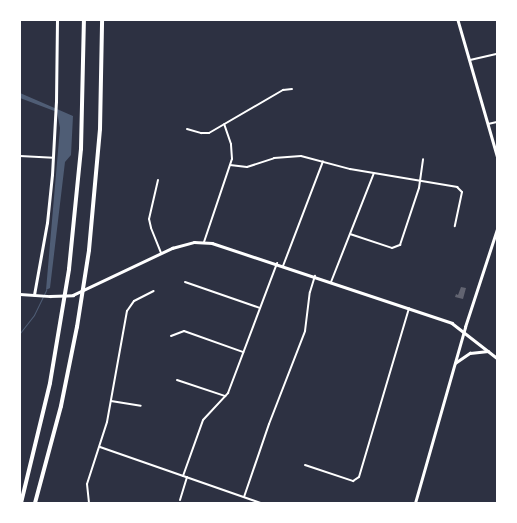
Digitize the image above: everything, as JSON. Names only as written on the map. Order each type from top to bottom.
[{"type":"highway","points":[[21,503],[45,409],[67,286],[81,149],[84,20]]},
{"type":"highway","points":[[35,503],[61,406],[81,303],[98,156],[102,89],[102,20]]},
{"type":"street","points":[[34,295],[47,223],[54,158],[57,20]]},
{"type":"street","points":[[458,20],[497,155]]},
{"type":"street","points":[[470,60],[497,54]]},
{"type":"street","points":[[186,129],[201,133],[208,133],[283,90],[292,90]]},
{"type":"street","points":[[488,124],[497,122]]},
{"type":"street","points":[[204,242],[230,164],[232,148],[224,124]]},
{"type":"street","points":[[20,156],[54,158]]},
{"type":"street","points":[[230,164],[246,167],[274,158],[296,156],[323,161],[350,169],[457,187],[461,190],[455,226]]},
{"type":"street","points":[[350,234],[392,248],[400,245],[420,180],[423,159]]},
{"type":"street","points":[[283,266],[323,161]]},
{"type":"street","points":[[332,282],[374,173]]},
{"type":"street","points":[[158,180],[149,219],[150,228],[161,252]]},
{"type":"street","points":[[415,503],[464,332],[497,230]]},
{"type":"street","points":[[20,294],[50,296],[74,295],[161,252],[180,245],[204,242],[223,245],[452,323],[497,358]]},
{"type":"street","points":[[183,476],[204,418],[225,396],[277,263]]},
{"type":"street","points":[[244,497],[268,424],[305,331],[310,292],[315,276]]},
{"type":"street","points":[[185,282],[260,308]]},
{"type":"street","points":[[89,503],[87,484],[100,447],[111,401],[129,307],[137,299],[154,291]]},
{"type":"street","points":[[305,465],[353,481],[359,477],[409,308]]},
{"type":"street","points":[[171,336],[184,331],[243,352]]},
{"type":"street","points":[[455,364],[470,353],[488,351]]},
{"type":"street","points":[[177,380],[225,396]]},
{"type":"street","points":[[111,401],[141,406]]},
{"type":"street","points":[[100,447],[261,503]]},
{"type":"street","points":[[180,500],[187,477]]},
{"type":"water","points":[[20,93],[73,116],[71,155],[65,162],[50,288],[46,290],[60,128],[57,112],[20,98]]},
{"type":"building","points":[[461,287],[466,288],[463,299],[455,297],[456,294],[458,295]]},
{"type":"waterway","points":[[20,333],[34,315],[46,290]]}]
